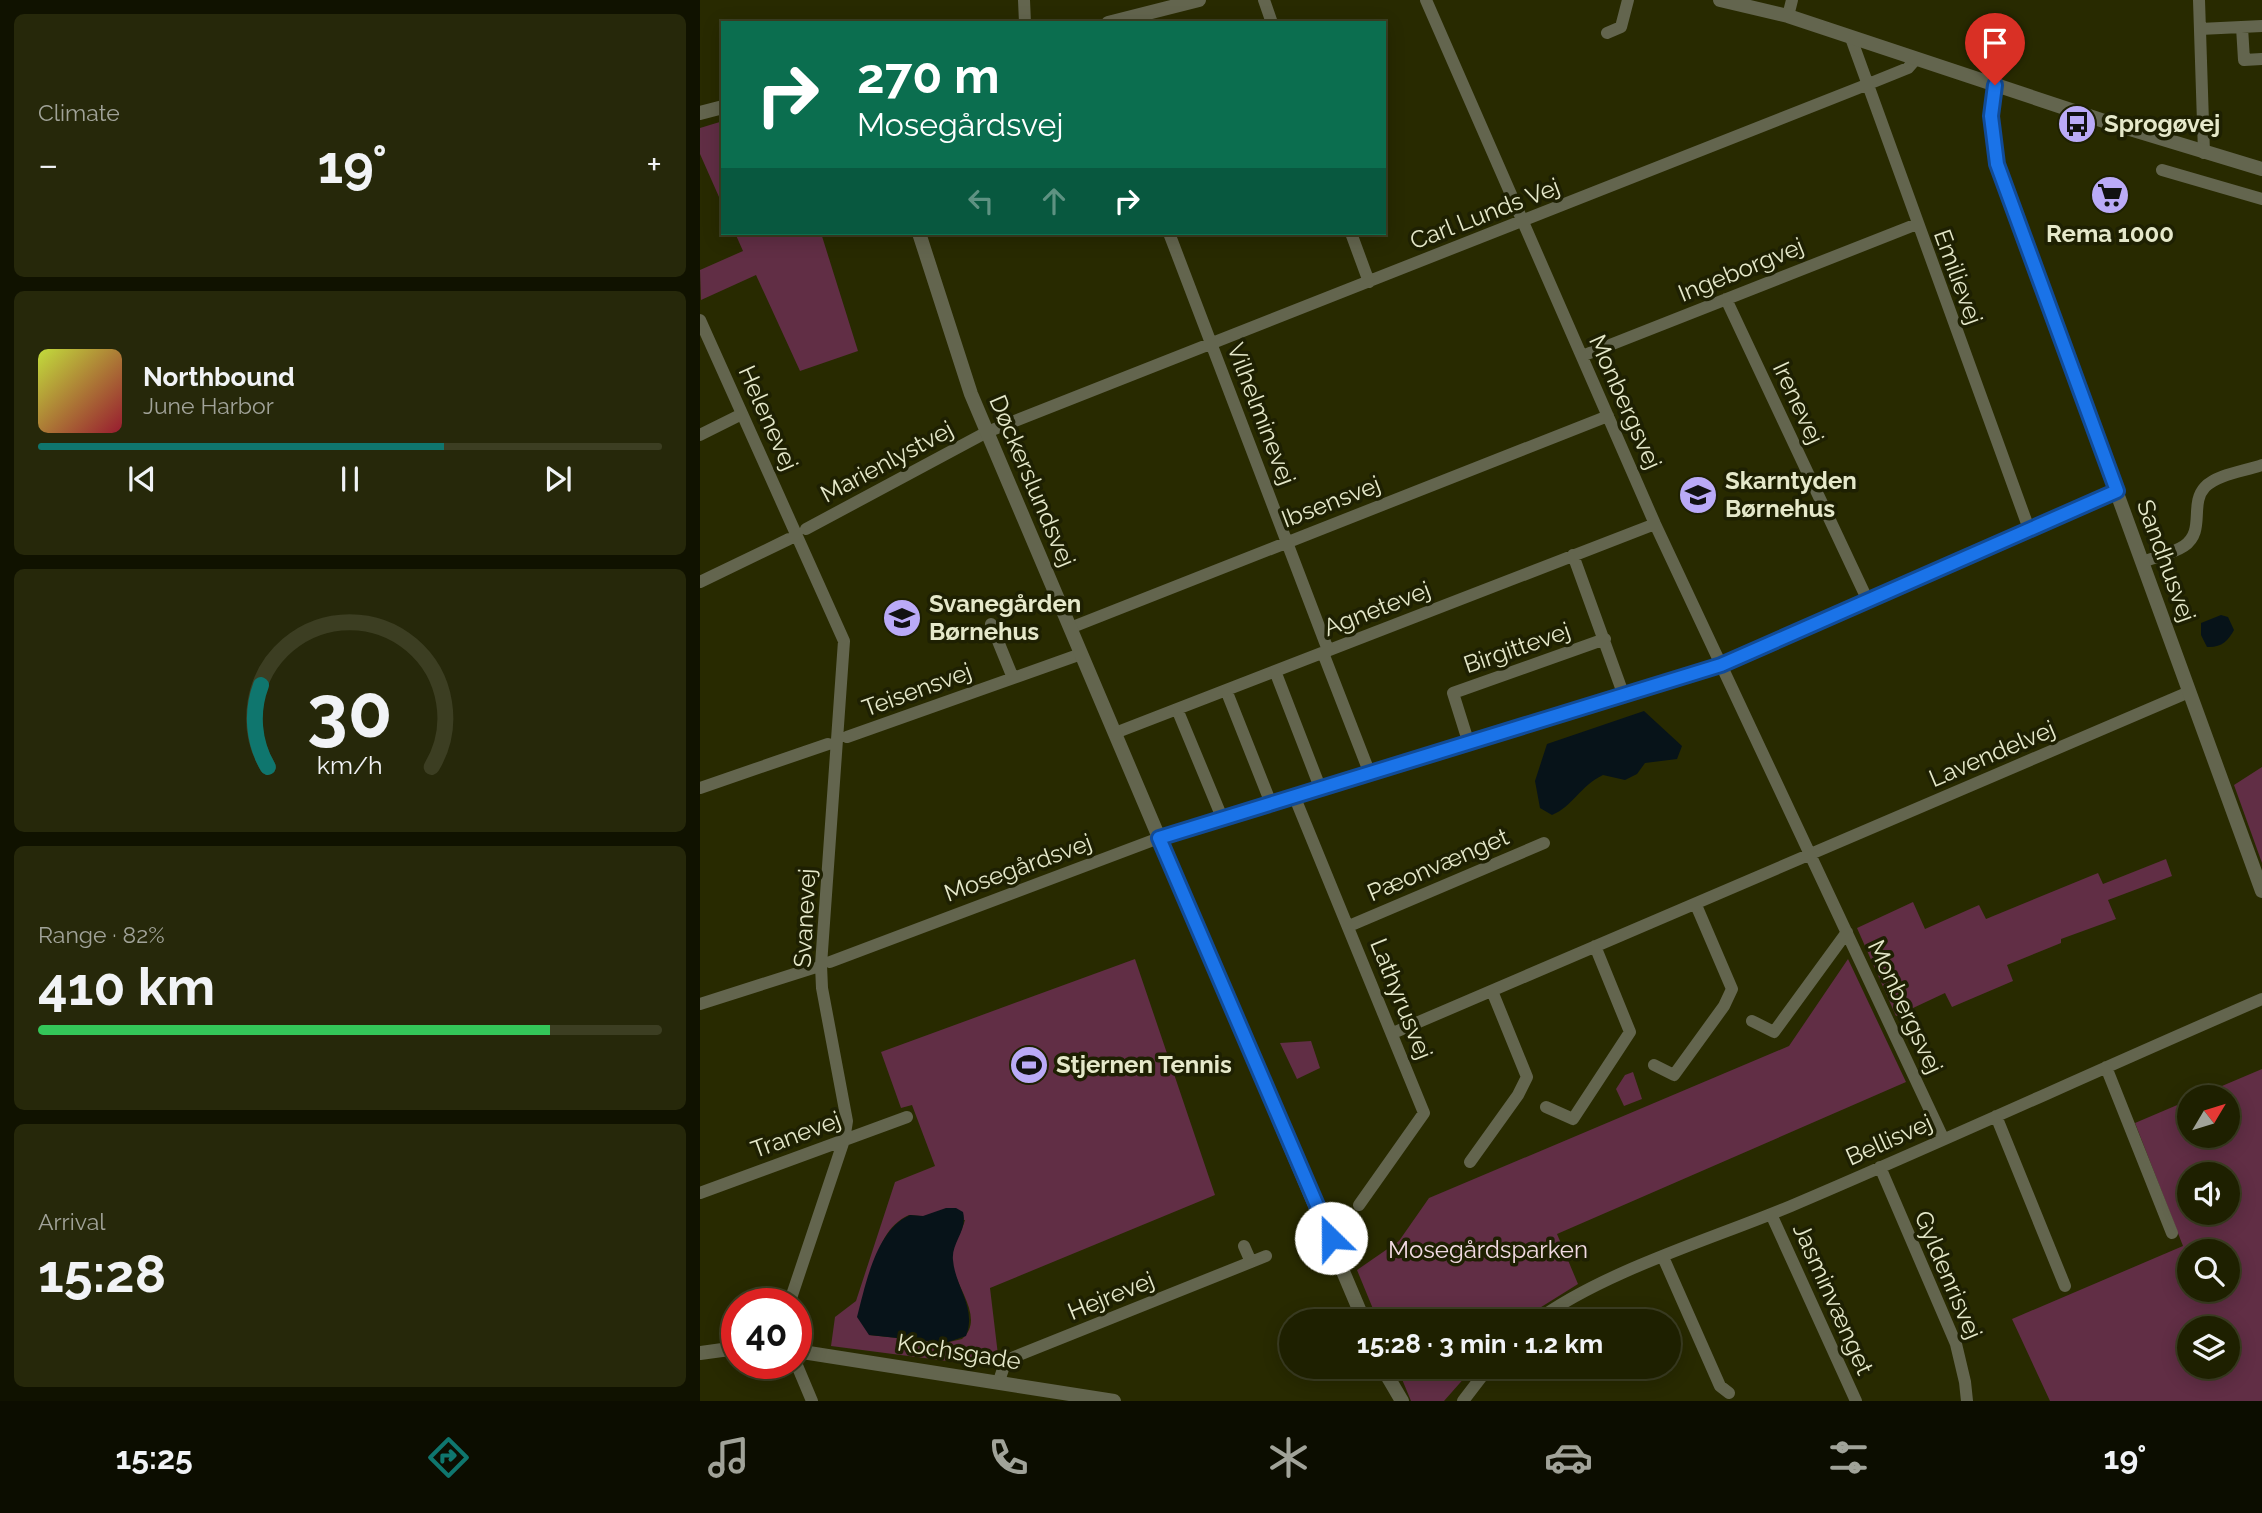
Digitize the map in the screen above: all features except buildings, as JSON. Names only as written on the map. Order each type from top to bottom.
[{"type":"street","points":[[1024,0],[1025,21]]},
{"type":"street","points":[[1116,21],[1199,0]]},
{"type":"street","points":[[1264,0],[1271,21]]},
{"type":"street","name":"Monbergsvej","points":[[1426,0],[1655,524],[1943,1138]]},
{"type":"street","points":[[1607,33],[1621,27],[1628,0]]},
{"type":"street","points":[[1720,0],[1788,16],[1915,60],[2204,153],[2262,169]]},
{"type":"street","points":[[1788,16],[1791,0]]},
{"type":"street","points":[[2199,0],[2204,153]]},
{"type":"street","points":[[2200,29],[2262,26]]},
{"type":"street","points":[[2242,27],[2244,60],[2262,59]]},
{"type":"street","name":"Emilievej","points":[[1851,38],[2029,529]]},
{"type":"street","name":"Carl Lunds Vej","points":[[987,432],[1866,85],[1908,68],[1915,60]]},
{"type":"street","name":"Sandhusvej","points":[[1995,85],[1991,116],[1997,164],[2262,891]]},
{"type":"street","points":[[700,113],[721,108]]},
{"type":"street","points":[[2162,170],[2262,198]]},
{"type":"street","name":"Ingeborgvej","points":[[1582,356],[1917,224]]},
{"type":"street","name":"Døckerslundsvej","points":[[920,235],[967,383],[987,432],[1359,1309]]},
{"type":"street","name":"Vilhelminevej","points":[[1170,235],[1287,542],[1325,652]]},
{"type":"street","points":[[1352,235],[1369,282]]},
{"type":"street","name":"Irenevej","points":[[1726,299],[1868,601]]},
{"type":"street","name":"Helenevej","points":[[700,320],[798,534]]},
{"type":"street","points":[[700,435],[742,414]]},
{"type":"street","name":"Ibsensvej","points":[[1070,628],[1608,416]]},
{"type":"street","name":"Marienlystvej","points":[[700,582],[798,534],[987,432]]},
{"type":"street","points":[[2142,562],[2183,547],[2191,540],[2197,530],[2198,499],[2211,482],[2262,466]]},
{"type":"street","name":"Mosegårdsvej","points":[[830,962],[1159,838],[1272,806],[1721,665],[2117,491]]},
{"type":"street","name":"Agnetevej","points":[[1115,733],[1655,524]]},
{"type":"street","name":"Svanevej","points":[[794,1288],[844,1139],[847,1121],[822,988],[821,965],[845,654],[841,628],[798,534]]},
{"type":"street","name":"Birgittevej","points":[[1573,555],[1624,696]]},
{"type":"street","points":[[990,624],[1013,678]]},
{"type":"street","name":"Birgittevej","points":[[1469,744],[1453,693],[1605,639]]},
{"type":"street","points":[[1325,652],[1370,774]]},
{"type":"street","name":"Teisensvej","points":[[847,737],[1081,654]]},
{"type":"street","points":[[1275,671],[1321,790]]},
{"type":"street","points":[[1226,690],[1272,806]]},
{"type":"street","name":"Lavendelvej","points":[[1393,1033],[2189,692]]},
{"type":"street","points":[[1177,709],[1223,820]]},
{"type":"street","points":[[700,788],[828,744]]},
{"type":"street","name":"Lathyrusvej","points":[[1295,798],[1424,1112],[1359,1205]]},
{"type":"street","name":"Pæonvænget","points":[[1349,926],[1544,843]]},
{"type":"street","points":[[1654,1065],[1674,1075],[1724,1006],[1732,989],[1696,905]]},
{"type":"street","name":"Monbergsvej","points":[[1752,1021],[1774,1032],[1847,932]]},
{"type":"street","points":[[1546,1107],[1573,1119],[1630,1032],[1595,946]]},
{"type":"street","points":[[700,1004],[813,968]]},
{"type":"street","points":[[1470,1162],[1518,1095],[1527,1077],[1492,991]]},
{"type":"street","name":"Bellisvej","points":[[1556,1309],[1578,1296],[1663,1257],[1771,1214],[2262,999]]},
{"type":"street","points":[[2106,1067],[2172,1233]]},
{"type":"street","points":[[1996,1116],[2064,1286]]},
{"type":"street","name":"Tranevej","points":[[700,1193],[907,1117]]},
{"type":"street","name":"Gyldenrisvej","points":[[1880,1167],[1956,1345],[1967,1401]]},
{"type":"street","name":"Jasminvænget","points":[[1771,1214],[1856,1401]]},
{"type":"street","points":[[1244,1246],[1251,1262]]},
{"type":"street","name":"Hejrevej","points":[[999,1381],[1005,1363],[1014,1357],[1266,1256]]},
{"type":"street","points":[[1663,1257],[1720,1385],[1729,1393]]},
{"type":"street","points":[[700,1353],[721,1350]]},
{"type":"street","name":"Kochsgade","points":[[812,1353],[1114,1401]]},
{"type":"street","points":[[803,1379],[812,1401]]},
{"type":"street","points":[[1386,1379],[1392,1401]]},
{"type":"street","points":[[1389,1379],[1402,1401]]},
{"type":"street","points":[[1463,1401],[1479,1379]]},
{"type":"street","points":[[1455,1401],[1471,1388]]},
{"type":"green space","points":[[721,122],[721,201],[700,154],[700,128]]},
{"type":"green space","points":[[736,235],[822,235],[858,351],[800,371],[756,275],[701,300],[700,270],[743,251]]},
{"type":"green space","points":[[2262,767],[2262,863],[2234,785]]},
{"type":"green space","points":[[2166,859],[2172,876],[2108,900],[2116,919],[2061,939],[2061,943],[2007,965],[2013,981],[1952,1007],[1945,993],[1896,1016],[1857,928],[1913,902],[1925,929],[1979,905],[1986,919],[2098,873],[2103,884]]},
{"type":"green space","points":[[1135,959],[1215,1195],[990,1288],[998,1355],[986,1366],[831,1346],[835,1317],[856,1301],[895,1182],[935,1166],[912,1105],[901,1108],[881,1052]],"holes":[[[909,1215],[965,1220],[952,1256],[971,1320],[969,1330],[962,1339],[945,1343],[869,1335],[875,1268],[879,1251],[895,1224]]]},
{"type":"green space","name":"Mosegårdsparken","points":[[1848,959],[1906,1082],[1557,1234],[1578,1284],[1538,1309],[1373,1309],[1357,1270],[1399,1241],[1429,1198],[1789,1046]]},
{"type":"green space","points":[[1311,1041],[1320,1068],[1297,1079],[1280,1043]]},
{"type":"green space","points":[[2262,1069],[2262,1401],[2050,1401],[2012,1319],[2177,1249],[2177,1302],[2240,1302],[2240,1239],[2180,1239],[2135,1123],[2177,1105],[2177,1148],[2240,1148],[2240,1085],[2224,1085]]},
{"type":"green space","points":[[1633,1072],[1642,1099],[1624,1106],[1616,1089],[1625,1075]]},
{"type":"green space","points":[[1402,1379],[1463,1379],[1444,1401],[1411,1401]]},
{"type":"shaded area","points":[[2221,615],[2228,617],[2234,630],[2224,643],[2207,647],[2201,635],[2201,623]]},
{"type":"shaded area","points":[[1644,711],[1682,746],[1677,759],[1645,763],[1637,774],[1625,780],[1603,775],[1552,815],[1540,808],[1535,781],[1547,744]]},
{"type":"shaded area","points":[[946,1208],[956,1208],[963,1212],[963,1225],[954,1248],[953,1260],[969,1316],[966,1336],[945,1343],[869,1335],[857,1317],[874,1259],[881,1245],[898,1222],[910,1215],[923,1216]]},
{"type":"place","name":"Sprogøvej","points":[[2077,124]]},
{"type":"place","name":"Rema 1000","points":[[2110,195]]},
{"type":"place","name":"Skarntyden Børnehus","points":[[1698,495]]},
{"type":"place","name":"Svanegården Børnehus","points":[[902,618]]},
{"type":"place","name":"Stjernen Tennis","points":[[1029,1065]]},
{"type":"route","points":[[1331,1238],[1159,838],[1272,806],[1721,665],[2117,491],[1997,164],[1991,116],[1995,85]]}]
